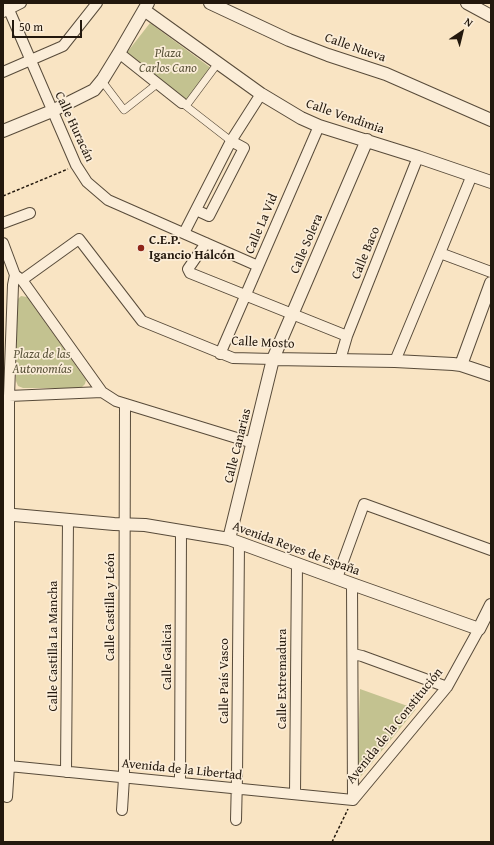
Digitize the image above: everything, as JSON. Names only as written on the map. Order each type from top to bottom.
[{"type":"street","points":[[6,8],[21,3]]},
{"type":"street","points":[[3,72],[63,46],[97,3]]},
{"type":"street","name":"Calle Nueva","points":[[210,3],[289,40],[328,55],[386,74],[491,120]]},
{"type":"street","points":[[467,3],[491,16]]},
{"type":"street","points":[[3,131],[52,111],[94,90],[102,81],[146,6]]},
{"type":"street","name":"Calle Vendimia","points":[[146,6],[218,63],[261,94],[301,118],[319,126],[367,140],[491,182]]},
{"type":"street","name":"Calle Huracán","points":[[6,8],[76,165],[87,182],[108,200],[258,266]]},
{"type":"street","points":[[119,53],[231,141],[244,148],[209,216],[196,210]]},
{"type":"street","points":[[184,105],[218,63]]},
{"type":"street","points":[[102,81],[124,110],[157,84]]},
{"type":"street","points":[[184,233],[231,141],[261,94]]},
{"type":"street","name":"Calle La Vid","points":[[220,354],[319,126]]},
{"type":"street","name":"Calle Solera","points":[[273,359],[367,140]]},
{"type":"street","name":"Calle Baco","points":[[340,360],[347,336],[418,157]]},
{"type":"street","points":[[394,362],[472,175]]},
{"type":"street","points":[[3,223],[30,213]]},
{"type":"street","name":"Calle Mosto","points":[[18,278],[79,239],[142,321],[220,354],[233,358],[453,364],[491,375]]},
{"type":"street","points":[[3,243],[18,278],[102,392],[116,401],[253,443]]},
{"type":"street","points":[[206,243],[188,269],[190,273],[347,336]]},
{"type":"street","points":[[440,253],[491,272]]},
{"type":"street","points":[[7,797],[9,766],[6,514],[13,285],[18,278]]},
{"type":"street","points":[[460,365],[491,283]]},
{"type":"street","name":"Calle Canarias","points":[[234,541],[253,443],[273,359]]},
{"type":"street","points":[[9,396],[102,392]]},
{"type":"street","name":"Calle Castilla y León","points":[[122,810],[124,778],[125,404]]},
{"type":"street","points":[[337,578],[364,504],[491,550]]},
{"type":"street","name":"Avenida Reyes de España","points":[[6,514],[145,525],[234,541],[479,629]]},
{"type":"street","name":"Calle Castilla La Mancha","points":[[66,772],[68,520]]},
{"type":"street","name":"Calle Galicia","points":[[180,783],[181,531]]},
{"type":"street","name":"Calle País Vasco","points":[[234,541],[237,789],[236,820]]},
{"type":"street","name":"Calle Extremadura","points":[[295,794],[297,564]]},
{"type":"street","points":[[352,584],[353,800]]},
{"type":"street","name":"Avenida de la Constitución","points":[[353,800],[447,687],[491,605]]},
{"type":"street","points":[[353,654],[447,687]]},
{"type":"street","name":"Avenida de la Libertad","points":[[9,766],[353,800]]},
{"type":"path","points":[[3,196],[76,165]]},
{"type":"path","points":[[332,842],[353,800]]},
{"type":"green space","name":"Plaza Carlos Cano","points":[[150,23],[211,68],[186,100],[125,55]]},
{"type":"green space","name":"Plaza de las Autonomías","points":[[21,296],[27,297],[86,380],[85,384],[81,388],[23,388],[18,386],[16,381],[17,300]]},
{"type":"green space","points":[[360,689],[416,709],[357,781]]},
{"type":"place","name":"C.E.P. Igancio Halcón","points":[[141,248]]}]
